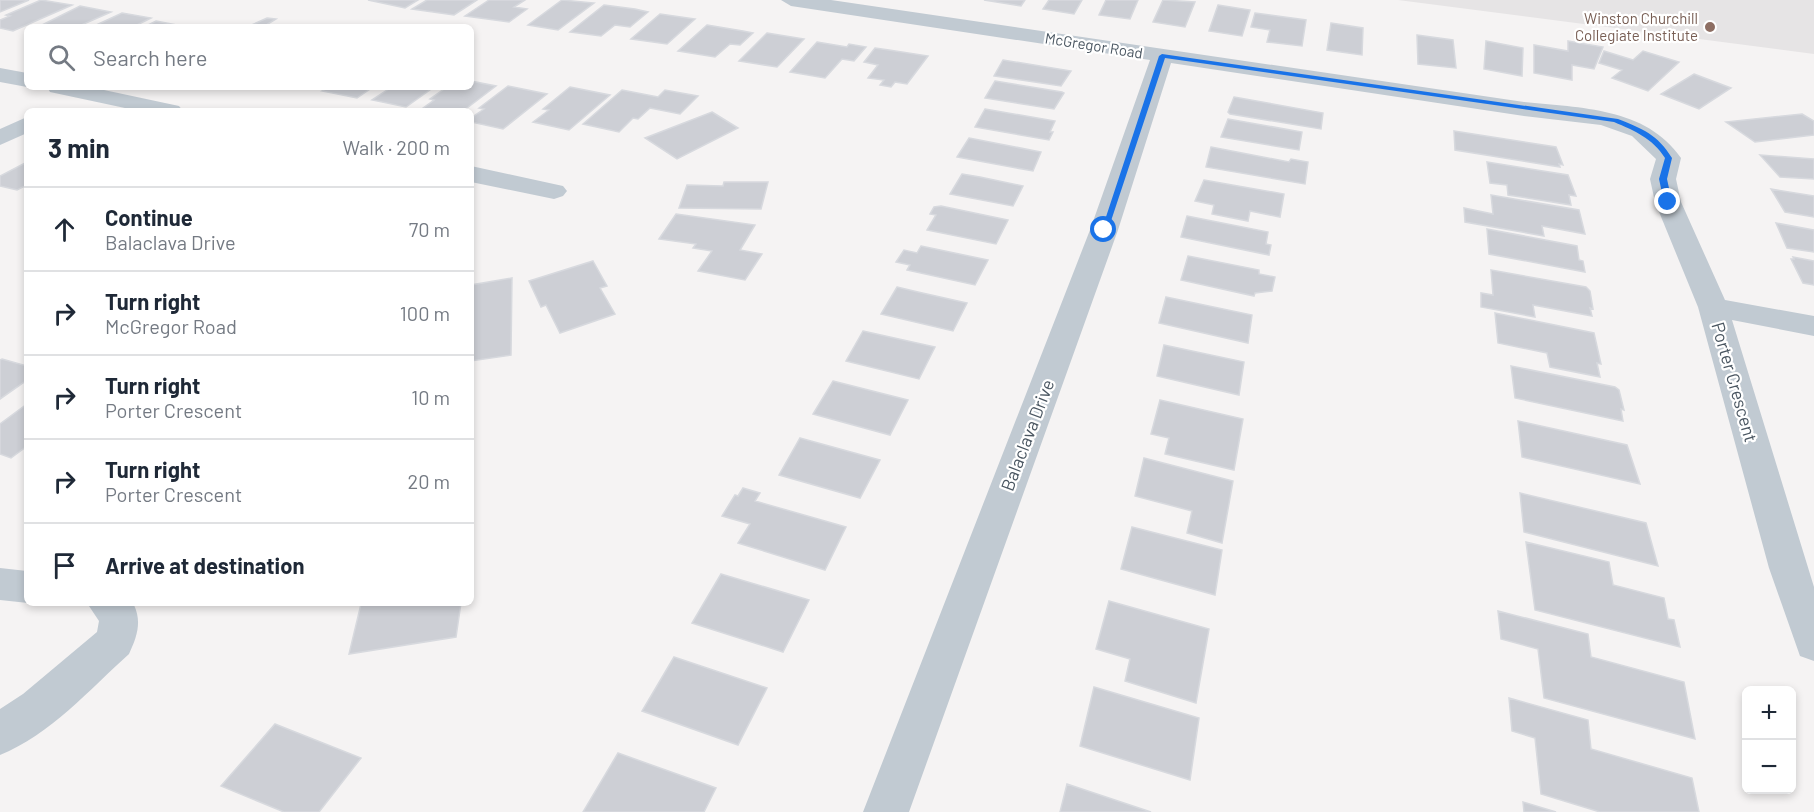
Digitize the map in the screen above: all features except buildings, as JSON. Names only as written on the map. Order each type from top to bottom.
[{"type":"street","name":"McGregor Road","points":[[791,0],[1162,56],[1595,117],[1615,121],[1645,133]]},
{"type":"street","name":"Balaclava Drive","points":[[886,812],[1104,230],[1162,56]]},
{"type":"street","points":[[0,75],[24,79]]},
{"type":"street","points":[[72,90],[157,108]]},
{"type":"street","points":[[57,108],[86,93]]},
{"type":"street","points":[[0,138],[24,126]]},
{"type":"street","name":"Porter Crescent","points":[[1645,133],[1659,143],[1669,158],[1663,179],[1668,202],[1713,308],[1788,568],[1814,643]]},
{"type":"street","points":[[474,175],[554,192]]},
{"type":"street","points":[[1713,308],[1814,326]]},
{"type":"street","points":[[0,584],[24,587]]},
{"type":"street","points":[[0,734],[38,708],[115,641],[120,617],[110,606]]},
{"type":"shaded area","name":"Winston Churchill Collegiate Institute","points":[[1398,0],[1814,0],[1814,54]]},
{"type":"place","name":"Winston Churchill Collegiate Institute","points":[[1710,27]]},
{"type":"route","points":[[1104,230],[1162,56],[1615,121],[1645,133],[1659,143],[1669,158],[1663,179],[1668,202]]}]
